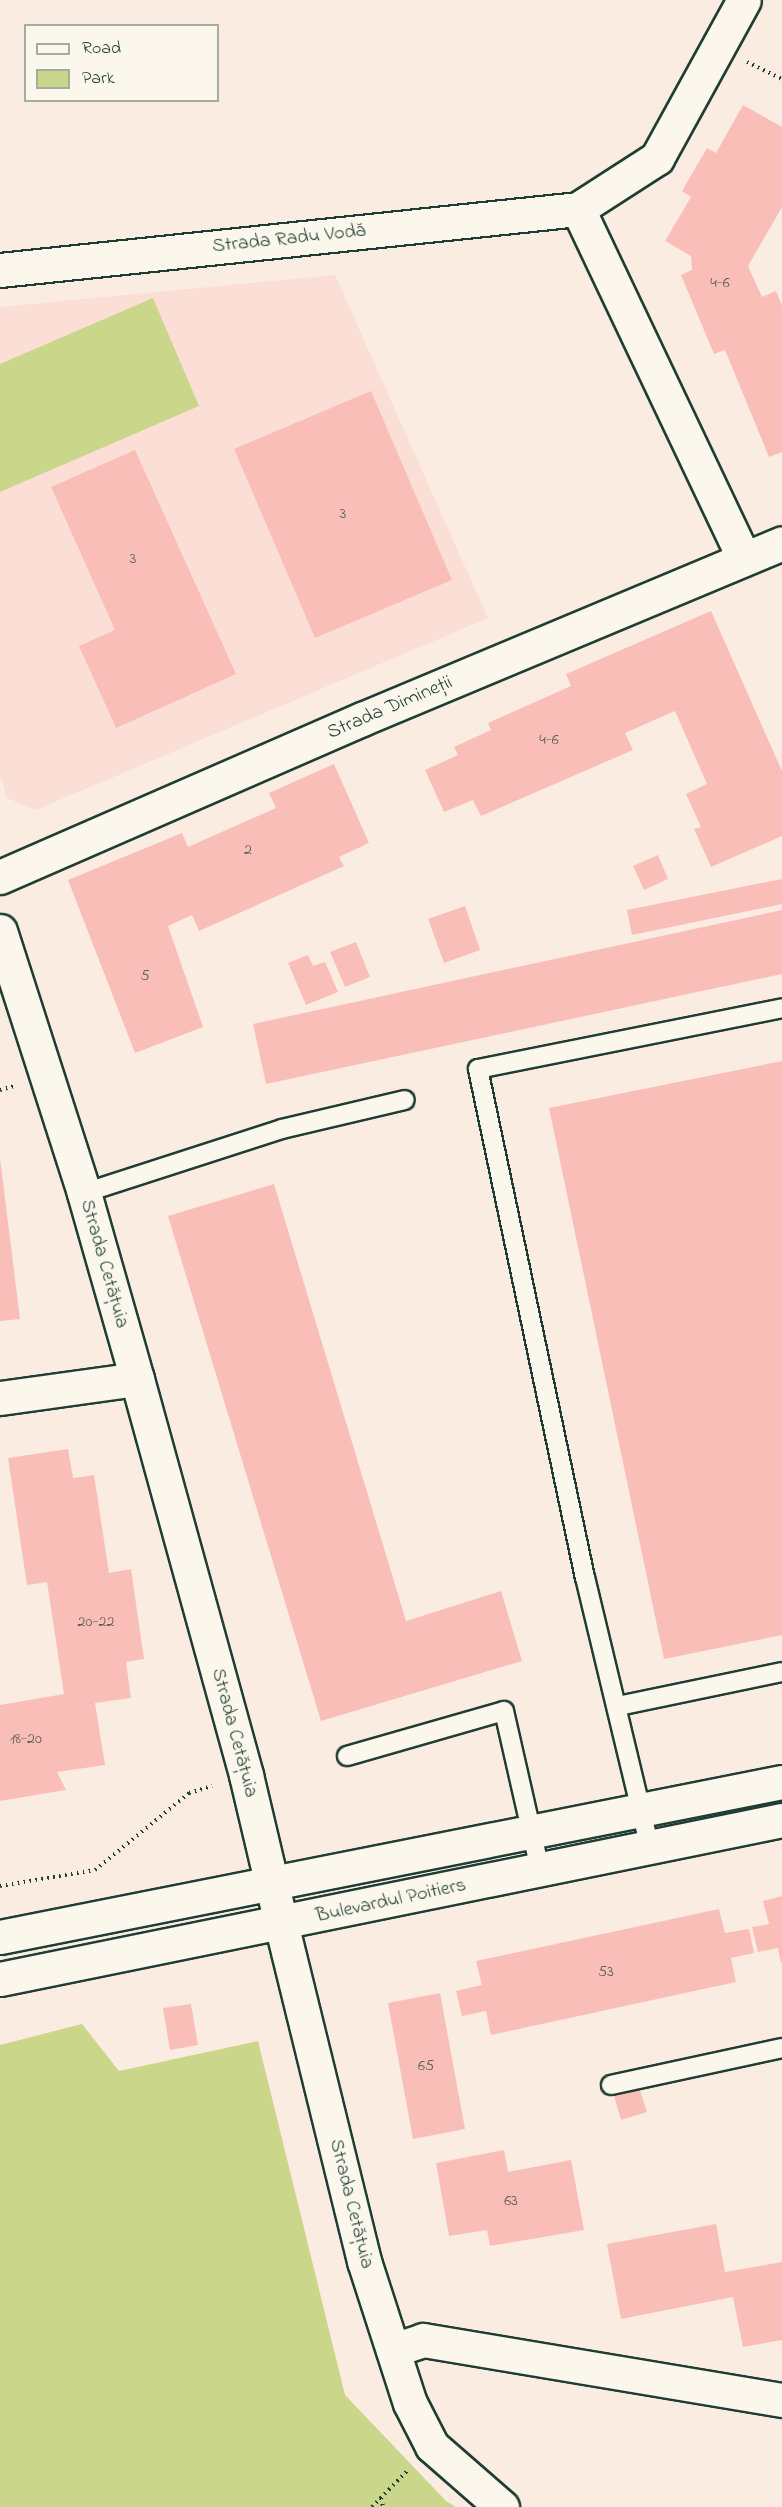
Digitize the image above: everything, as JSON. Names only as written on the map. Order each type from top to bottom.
[{"type":"street","name":"Strada Radu Vodă","points":[[0,270],[578,209],[657,158],[744,0]]},
{"type":"street","points":[[578,209],[744,560]]},
{"type":"street","name":"Strada Dimineții","points":[[0,877],[362,719],[782,543]]},
{"type":"street","name":"Strada Cetățuia","points":[[0,931],[84,1193],[246,1775],[364,2261],[410,2403],[432,2446],[502,2507]]},
{"type":"street","points":[[0,1398],[137,1379]]},
{"type":"street","name":"Bulevardul Poitiers","points":[[0,1937],[273,1886],[782,1782]]},
{"type":"street","name":"Bulevardul Poitiers","points":[[0,1979],[782,1820]]},
{"type":"street","points":[[393,2350],[423,2340],[782,2400]]},
{"type":"lane","points":[[650,1848],[618,1706],[585,1578],[478,1070],[782,1008]]},
{"type":"lane","points":[[84,1193],[282,1129],[405,1100]]},
{"type":"lane","points":[[618,1706],[782,1672]]},
{"type":"lane","points":[[347,1756],[504,1711],[540,1870]]},
{"type":"lane","points":[[611,2085],[782,2049]]},
{"type":"path","points":[[0,1886],[95,1870],[189,1793],[246,1775]]},
{"type":"path","points":[[372,2507],[432,2446]]},
{"type":"path","points":[[381,2497],[383,2507]]},
{"type":"shaded area","points":[[335,275],[488,618],[36,810],[7,798],[0,775],[0,307]]},
{"type":"green space","points":[[153,298],[199,406],[0,492],[0,364]]},
{"type":"green space","points":[[82,2024],[119,2071],[258,2041],[345,2395],[446,2501],[456,2507],[0,2507],[0,2045]]},
{"type":"building","points":[[743,105],[782,127],[782,207],[748,266],[762,297],[776,291],[782,306],[782,452],[769,457],[725,350],[714,354],[681,275],[692,270],[691,256],[665,241],[691,197],[682,191],[707,148],[716,153]]},
{"type":"building","points":[[371,391],[452,580],[315,638],[234,449]]},
{"type":"building","points":[[135,450],[236,674],[116,728],[79,646],[115,630],[51,487]]},
{"type":"building","points":[[711,611],[782,771],[782,836],[711,867],[694,829],[701,827],[686,794],[707,784],[675,711],[625,733],[633,750],[481,816],[473,800],[444,812],[425,770],[458,755],[454,747],[491,730],[488,723],[571,686],[566,674]]},
{"type":"building","points":[[334,764],[369,843],[339,857],[344,866],[199,931],[192,915],[168,926],[203,1027],[135,1053],[68,880],[182,833],[188,847],[276,808],[269,793]]},
{"type":"building","points":[[658,855],[668,879],[644,890],[633,866]]},
{"type":"building","points":[[782,879],[782,904],[632,935],[627,910]]},
{"type":"building","points":[[465,906],[480,950],[444,963],[428,919]]},
{"type":"building","points":[[782,910],[782,974],[266,1084],[253,1024]]},
{"type":"building","points":[[356,942],[370,977],[345,987],[330,952]]},
{"type":"building","points":[[308,955],[313,966],[325,962],[338,992],[306,1005],[288,963]]},
{"type":"building","points":[[782,1061],[782,1635],[664,1659],[549,1108]]},
{"type":"building","points":[[0,1158],[20,1319],[0,1321]]},
{"type":"building","points":[[274,1184],[406,1621],[501,1591],[522,1661],[321,1721],[168,1216]]},
{"type":"building","points":[[68,1449],[73,1478],[94,1475],[109,1573],[131,1569],[144,1659],[126,1662],[131,1698],[95,1703],[105,1765],[57,1772],[66,1790],[0,1801],[0,1705],[64,1694],[47,1582],[27,1585],[8,1458]]},
{"type":"building","points":[[782,1896],[781,1963],[778,1948],[758,1952],[752,1927],[769,1924],[763,1901]]},
{"type":"building","points":[[719,1909],[725,1933],[749,1929],[754,1953],[731,1958],[736,1982],[491,2035],[486,2011],[462,2016],[456,1991],[482,1985],[476,1961]]},
{"type":"building","points":[[440,1993],[465,2129],[413,2139],[388,2003]]},
{"type":"building","points":[[191,2004],[198,2045],[170,2050],[163,2008]]},
{"type":"building","points":[[638,2084],[647,2112],[621,2120],[613,2092]]},
{"type":"building","points":[[504,2150],[508,2172],[571,2160],[584,2230],[490,2246],[487,2230],[449,2236],[436,2163]]},
{"type":"building","points":[[716,2224],[725,2272],[782,2262],[782,2340],[743,2347],[733,2297],[621,2319],[607,2244]]}]
